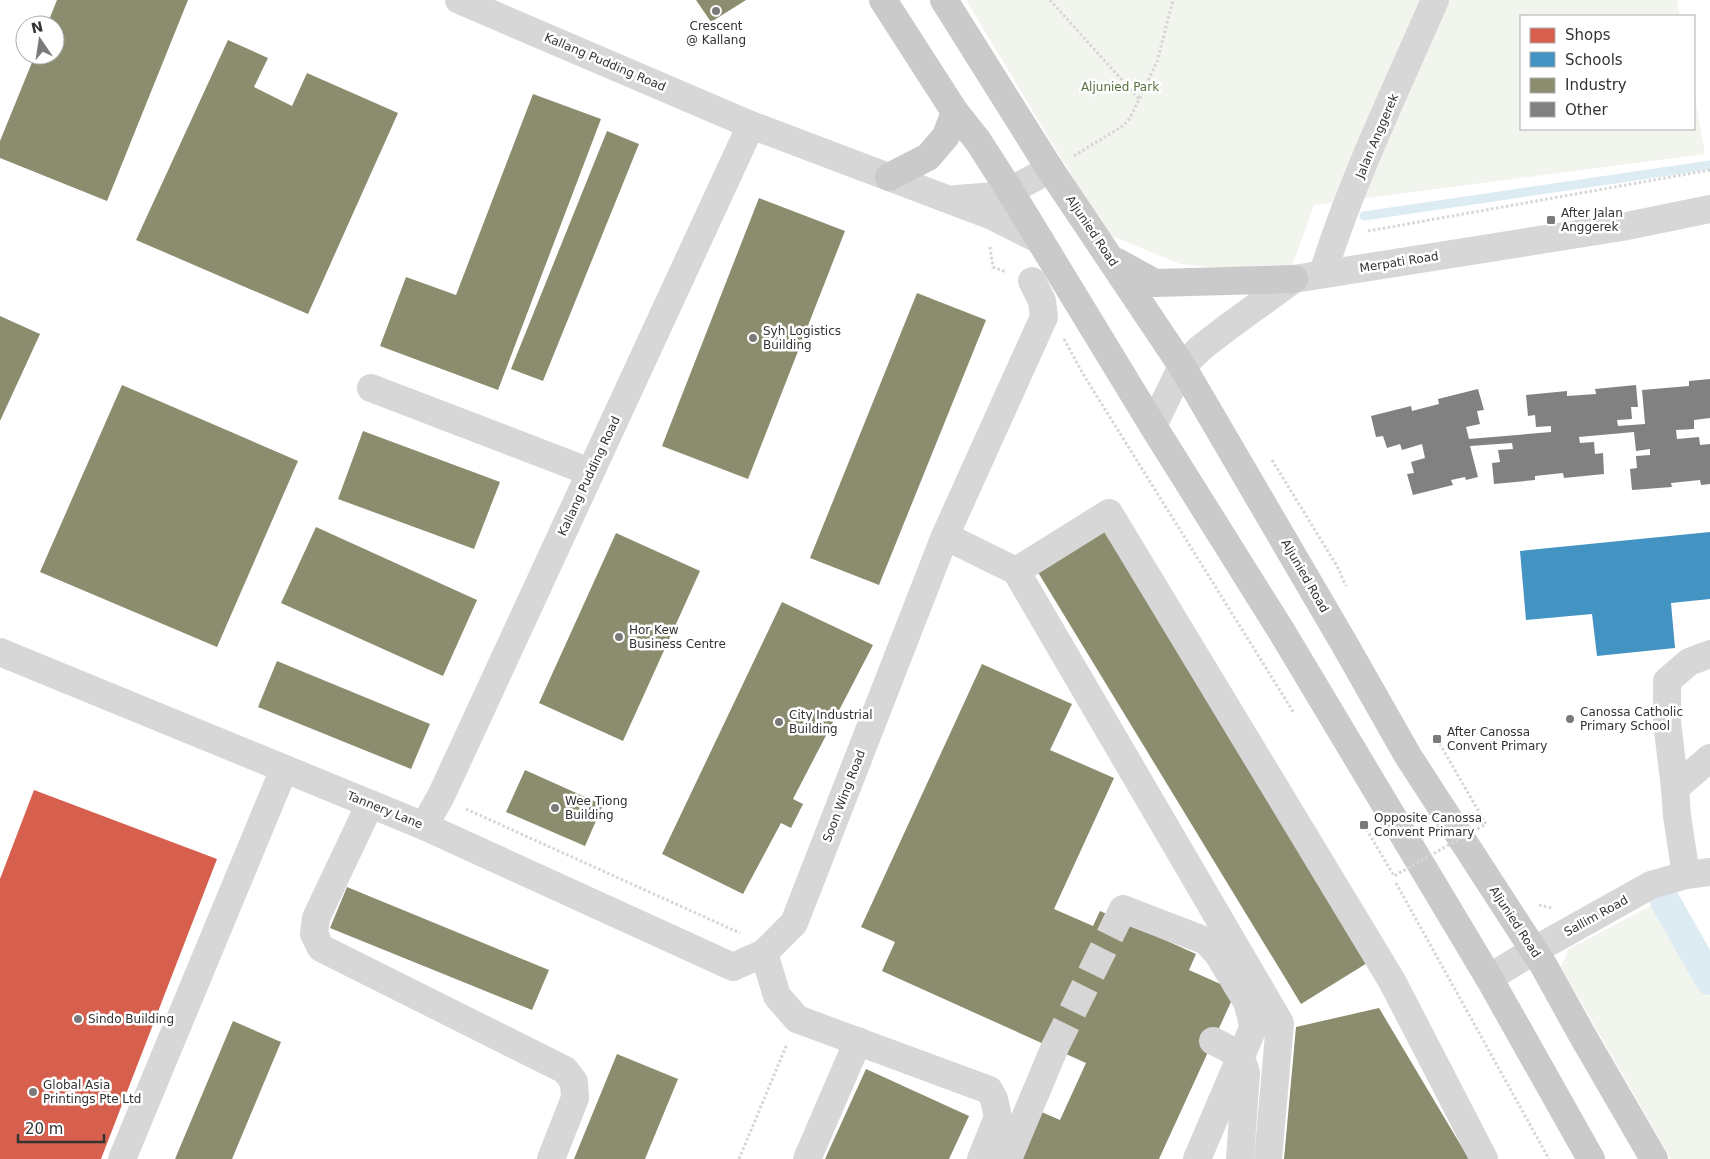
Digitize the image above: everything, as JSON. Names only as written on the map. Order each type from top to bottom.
[{"type":"main road","points":[[883,0],[955,112],[978,141],[1010,191],[1153,426],[1282,632],[1489,978],[1591,1159]]},
{"type":"main road","name":"Aljunied Road","points":[[944,0],[1061,163],[1111,259],[1182,366],[1408,756],[1544,966],[1654,1159]]},
{"type":"main road","points":[[889,177],[928,157],[946,136],[955,112]]},
{"type":"main road","points":[[1111,259],[1155,284],[1294,279]]},
{"type":"street","name":"Kallang Pudding Road","points":[[459,0],[751,125],[992,216],[1040,240]]},
{"type":"street","name":"Jalan Anggerek","points":[[1323,273],[1334,237],[1435,0]]},
{"type":"street","name":"Kallang Pudding Road","points":[[424,826],[441,796],[751,125]]},
{"type":"street","name":"Kallang Pudding Road","points":[[947,199],[996,196],[1010,191],[1061,163]]},
{"type":"street","name":"Merpati Road","points":[[1153,426],[1182,366],[1221,332],[1294,279],[1622,227],[1710,209]]},
{"type":"street","name":"Soon Wing Road","points":[[767,949],[794,923],[945,536],[1044,317],[1042,301],[1032,281]]},
{"type":"street","points":[[371,388],[590,472]]},
{"type":"street","points":[[1016,571],[1109,513],[1392,981],[1484,1159]]},
{"type":"street","points":[[945,536],[1016,571],[1280,1023],[1268,1159]]},
{"type":"street","name":"Tannery Lane","points":[[0,652],[424,826],[733,967],[767,949]]},
{"type":"street","points":[[1698,874],[1677,816],[1667,722],[1667,681],[1689,662],[1710,654]]},
{"type":"street","points":[[1675,788],[1710,758]]},
{"type":"street","points":[[122,1159],[284,769]]},
{"type":"street","points":[[370,804],[316,918],[314,934],[321,948],[565,1070],[574,1082],[575,1098],[552,1159]]},
{"type":"street","name":"Sallim Road","points":[[1489,978],[1533,951],[1651,885],[1698,874]]},
{"type":"street","points":[[1118,919],[1123,909],[1206,941],[1218,954],[1247,1002],[1254,1028],[1197,1159]]},
{"type":"street","points":[[767,949],[777,996],[797,1018],[989,1090],[994,1099],[998,1117],[981,1159]]},
{"type":"street","points":[[808,1159],[858,1041]]},
{"type":"street","points":[[1213,1041],[1236,1052],[1244,1064],[1246,1073],[1240,1159]]},
{"type":"street","points":[[1008,1159],[1054,1049]]},
{"type":"path","points":[[1050,0],[1140,100]]},
{"type":"path","points":[[1061,163],[1124,125],[1140,100],[1157,62],[1173,0]]},
{"type":"path","points":[[1334,237],[1710,170]]},
{"type":"path","points":[[1083,374],[1297,717]]},
{"type":"path","points":[[1270,456],[1337,566],[1349,593]]},
{"type":"path","points":[[1359,817],[1394,876],[1486,824],[1437,739]]},
{"type":"path","points":[[441,796],[767,949]]},
{"type":"path","points":[[1364,825],[1549,1159]]},
{"type":"path","points":[[1477,828],[1482,836]]},
{"type":"path","points":[[1534,904],[1558,909]]},
{"type":"path","points":[[739,1159],[797,1018]]},
{"type":"green space","name":"Aljunied Park","points":[[966,0],[1677,0],[1680,15],[1520,15],[1520,130],[1695,130],[1695,98],[1705,154],[1314,205],[1291,269],[1253,271],[1180,264],[1107,234]]},
{"type":"green space","points":[[1658,902],[1710,997],[1710,1159],[1671,1159],[1561,967],[1569,949]]},
{"type":"building: Shops","name":"Sindo Building","points":[[34,790],[217,859],[101,1159],[0,1159],[0,879]]},
{"type":"building: Schools","points":[[1710,532],[1710,599],[1671,603],[1675,648],[1597,656],[1592,614],[1526,620],[1520,551]]},
{"type":"building: Industry","points":[[57,0],[188,0],[107,201],[0,158],[0,141],[31,65],[65,65],[65,15],[51,15]]},
{"type":"building: Industry","name":"Crescent @ Kallang","points":[[696,0],[746,0],[711,22]]},
{"type":"building: Industry","points":[[228,40],[268,58],[254,87],[292,106],[307,73],[398,113],[308,314],[136,240]]},
{"type":"building: Industry","points":[[533,94],[601,119],[498,390],[380,346],[406,277],[456,295]]},
{"type":"building: Industry","points":[[607,131],[639,144],[543,381],[511,369]]},
{"type":"building: Industry","name":"Syh Logistics Building","points":[[759,198],[845,231],[748,479],[662,446]]},
{"type":"building: Industry","points":[[917,293],[986,320],[879,585],[810,558]]},
{"type":"building: Industry","points":[[0,316],[40,334],[0,421]]},
{"type":"building: Industry","points":[[122,385],[298,461],[217,647],[40,572]]},
{"type":"building: Industry","points":[[363,431],[500,482],[474,549],[338,499]]},
{"type":"building: Industry","points":[[1106,526],[1372,960],[1301,1004],[1036,569]]},
{"type":"building: Industry","points":[[316,527],[477,600],[443,676],[281,603]]},
{"type":"building: Industry","name":"Hor Kew Business Centre","points":[[616,533],[700,571],[623,741],[539,703]]},
{"type":"building: Industry","name":"City Industrial Building","points":[[782,602],[873,645],[793,799],[803,804],[791,828],[781,823],[743,894],[662,854]]},
{"type":"building: Industry","points":[[277,661],[430,724],[411,769],[258,707]]},
{"type":"building: Industry","points":[[982,664],[1072,704],[1050,750],[1114,778],[1054,909],[1093,926],[1100,911],[1196,954],[1189,970],[1236,991],[1159,1159],[1014,1159],[1037,1110],[1060,1120],[1086,1063],[882,971],[895,942],[861,927]]},
{"type":"building: Industry","name":"Wee Tiong Building","points":[[525,770],[603,805],[585,846],[506,812]]},
{"type":"building: Industry","points":[[347,887],[549,970],[532,1010],[330,928]]},
{"type":"building: Industry","points":[[1379,1008],[1469,1159],[1284,1159],[1296,1027]]},
{"type":"building: Industry","points":[[233,1021],[281,1042],[232,1159],[175,1159]]},
{"type":"building: Industry","points":[[617,1054],[678,1079],[645,1159],[574,1159]]},
{"type":"building: Industry","points":[[866,1069],[969,1116],[949,1159],[825,1159]]},
{"type":"building: Other","points":[[1710,379],[1710,418],[1694,420],[1694,429],[1676,430],[1677,439],[1699,437],[1700,445],[1710,444],[1710,484],[1701,485],[1700,480],[1671,483],[1672,487],[1632,490],[1630,469],[1637,468],[1636,456],[1650,455],[1650,449],[1636,451],[1634,432],[1579,437],[1580,443],[1594,442],[1595,454],[1603,453],[1604,474],[1564,478],[1563,473],[1535,476],[1535,480],[1494,484],[1492,463],[1500,462],[1498,450],[1513,449],[1512,443],[1470,446],[1478,477],[1466,480],[1465,477],[1451,480],[1453,485],[1413,495],[1407,474],[1414,473],[1411,462],[1425,458],[1422,444],[1402,450],[1400,444],[1387,448],[1383,436],[1376,437],[1371,416],[1411,406],[1412,411],[1439,404],[1438,399],[1478,389],[1484,410],[1477,411],[1480,424],[1466,427],[1469,439],[1551,432],[1551,426],[1536,427],[1535,415],[1528,416],[1526,395],[1567,391],[1567,396],[1596,394],[1595,389],[1636,385],[1638,407],[1631,407],[1632,419],[1617,420],[1618,426],[1645,424],[1642,390],[1689,386],[1689,381]]},
{"type":"waterway","points":[[1364,216],[1710,165]]},
{"type":"waterway","points":[[1665,901],[1710,980]]},
{"type":"tunnel","points":[[1054,1049],[1118,919]]},
{"type":"place","name":"Crescent @ Kallang","points":[[716,11]]},
{"type":"place","name":"After Jalan Anggerek","points":[[1551,220]]},
{"type":"place","name":"Syh Logistics Building","points":[[753,338]]},
{"type":"place","name":"Hor Kew Business Centre","points":[[619,637]]},
{"type":"place","name":"Canossa Catholic Primary School","points":[[1570,719]]},
{"type":"place","name":"City Industrial Building","points":[[779,722]]},
{"type":"place","name":"After Canossa Convent Primary","points":[[1437,739]]},
{"type":"place","name":"Wee Tiong Building","points":[[555,808]]},
{"type":"place","name":"Opposite Canossa Convent Primary","points":[[1364,825]]},
{"type":"place","name":"Sindo Building","points":[[78,1019]]},
{"type":"place","name":"Global Asia Printings Pte Ltd","points":[[33,1092]]}]
